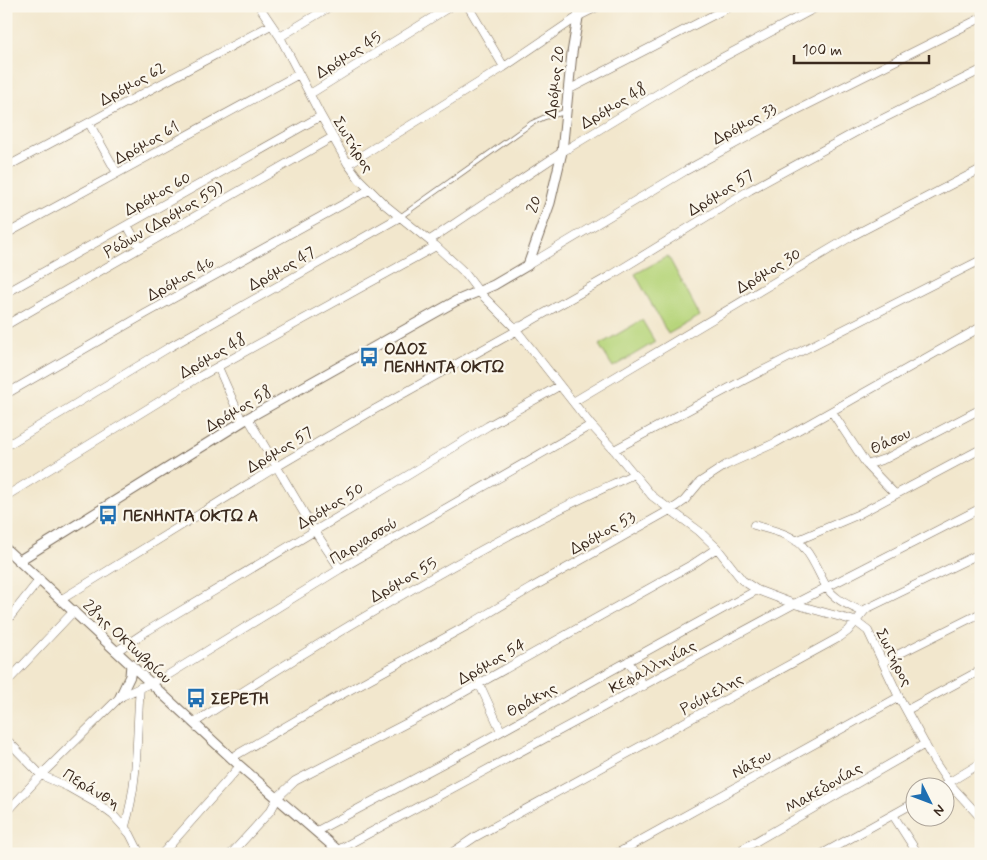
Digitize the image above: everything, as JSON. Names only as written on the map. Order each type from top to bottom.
[{"type":"street","name":"Σωτήρος","points":[[258,6],[280,37],[348,164],[369,190],[433,243],[464,272],[478,292],[515,329],[591,425],[652,496],[699,531],[717,548],[742,580],[757,590],[794,604],[855,621],[868,631],[899,697],[946,778]]},
{"type":"street","points":[[280,37],[331,6]]},
{"type":"street","name":"Δρόμος 45","points":[[310,94],[451,6]]},
{"type":"street","points":[[468,6],[504,67]]},
{"type":"street","points":[[348,164],[504,67],[580,11],[600,6]]},
{"type":"street","points":[[568,90],[731,6]]},
{"type":"street","name":"Δρόμος 48","points":[[6,496],[55,464],[218,367],[433,243],[562,152],[684,78],[819,6]]},
{"type":"street","name":"Δρόμος 20","points":[[562,152],[572,53],[580,11]]},
{"type":"street","name":"Δρόμος 33","points":[[528,265],[685,171],[796,111],[981,18]]},
{"type":"street","name":"Δρόμος 62","points":[[6,167],[271,25]]},
{"type":"street","name":"Δρόμος 57","points":[[62,599],[276,467],[610,276],[750,190],[856,132],[981,70]]},
{"type":"street","name":"Δρόμος 61","points":[[6,234],[299,74]]},
{"type":"street","name":"Δρόμος 60","points":[[6,293],[321,116]]},
{"type":"street","points":[[89,122],[117,173]]},
{"type":"street","name":"Ρόδων (Δρόμος 59)","points":[[6,325],[333,137]]},
{"type":"street","name":"20","points":[[528,265],[550,204],[562,152]]},
{"type":"street","name":"Δρόμος 30","points":[[573,402],[852,236],[981,168]]},
{"type":"street","name":"Δρόμος 46","points":[[6,394],[145,314],[369,190]]},
{"type":"street","name":"Δρόμος 47","points":[[6,446],[168,348],[400,217]]},
{"type":"street","points":[[127,225],[140,248]]},
{"type":"street","points":[[614,450],[744,380],[981,260]]},
{"type":"street","name":"Δρόμος 58","points":[[20,560],[245,420],[456,301],[494,285],[528,265]]},
{"type":"street","name":"Δρόμος 53","points":[[231,758],[669,510],[684,501],[700,482],[726,465],[775,443],[832,412],[981,326]]},
{"type":"street","points":[[218,367],[228,393],[340,569]]},
{"type":"street","name":"Δρόμος 50","points":[[117,651],[147,630],[314,530],[488,426],[560,386]]},
{"type":"street","name":"Θάσου","points":[[832,412],[867,465],[887,458],[981,409]]},
{"type":"street","name":"Παρνασσού","points":[[6,813],[120,697],[168,675],[340,569],[591,425]]},
{"type":"street","points":[[796,541],[857,515],[981,449]]},
{"type":"street","points":[[867,465],[895,494]]},
{"type":"street","name":"Δρόμος 55","points":[[194,723],[267,676],[403,594],[522,528],[634,474]]},
{"type":"street","name":"Κεφαλληνίας","points":[[339,853],[545,737],[644,686],[794,604],[981,508]]},
{"type":"street","points":[[754,525],[796,541],[805,549],[826,588],[836,598],[863,612]]},
{"type":"street","name":"Δρόμος 54","points":[[230,854],[271,810],[278,797],[295,781],[432,710],[693,564],[717,548]]},
{"type":"street","name":"28ης Οκτωβρίου","points":[[6,549],[231,758],[317,831],[339,853]]},
{"type":"street","name":"Ρούμελης","points":[[450,854],[475,838],[832,642],[848,632],[863,612],[874,605],[981,553]]},
{"type":"street","points":[[6,622],[40,579]]},
{"type":"street","name":"Θράκης","points":[[317,831],[757,590]]},
{"type":"street","points":[[6,682],[74,611]]},
{"type":"street","points":[[883,662],[981,613]]},
{"type":"street","points":[[628,661],[644,686]]},
{"type":"street","points":[[120,697],[130,676],[131,664]]},
{"type":"street","points":[[907,710],[981,670]]},
{"type":"street","points":[[479,683],[501,731]]},
{"type":"street","points":[[125,826],[136,778],[140,687]]},
{"type":"street","name":"Νάξου","points":[[616,854],[899,697]]},
{"type":"street","points":[[6,740],[42,775]]},
{"type":"street","name":"Μακεδονίας","points":[[734,854],[925,744]]},
{"type":"street","points":[[954,779],[981,763]]},
{"type":"street","points":[[162,854],[240,766]]},
{"type":"street","name":"Περάνθη","points":[[42,775],[98,804],[125,826],[140,854]]},
{"type":"street","name":"Σωτήρος","points":[[954,789],[981,818]]},
{"type":"street","points":[[822,854],[832,851],[904,809]]},
{"type":"street","points":[[893,815],[918,854]]},
{"type":"lane","name":"Δρόμος 47","points":[[400,217],[532,123],[566,112]]},
{"type":"green space","points":[[668,256],[700,316],[668,334],[635,274]]},
{"type":"green space","points":[[642,320],[655,342],[613,367],[599,345]]},
{"type":"place","name":"ΟΔΟΣ ΠΕΝΗΝΤΑ ΟΚΤΩ","points":[[369,357]]},
{"type":"place","name":"ΠΕΝΗΝΤΑ ΟΚΤΩ Α","points":[[108,515]]},
{"type":"place","name":"ΣΕΡΕΤΗ","points":[[196,698]]}]
